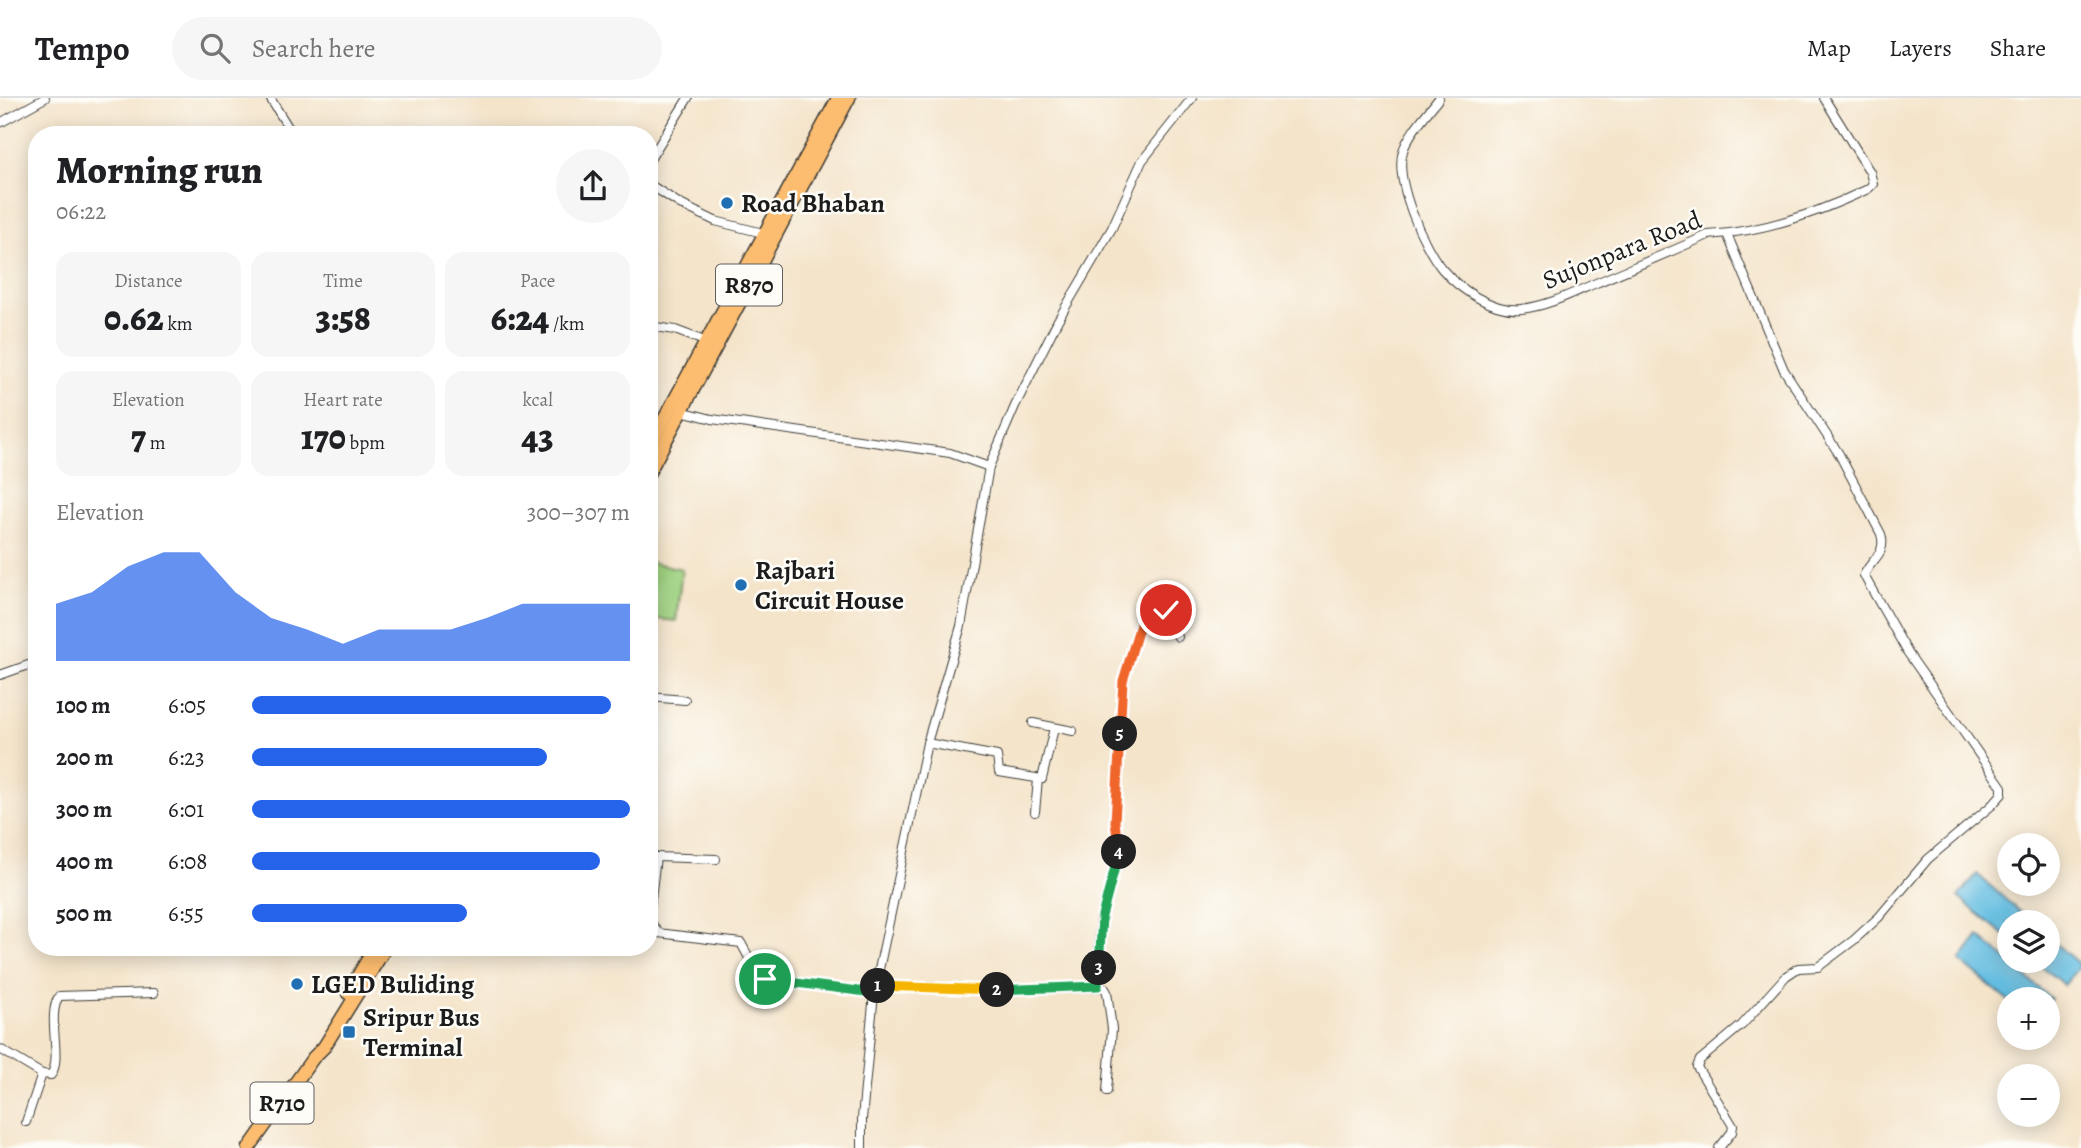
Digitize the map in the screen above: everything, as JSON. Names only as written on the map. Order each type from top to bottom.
[{"type":"main road","name":"R870","points":[[658,431],[767,234],[838,98]]},
{"type":"main road","name":"R870","points":[[658,455],[849,98]]},
{"type":"main road","points":[[313,1058],[318,1044],[370,956]]},
{"type":"main road","points":[[313,1058],[324,1047],[380,956]]},
{"type":"main road","name":"R710","points":[[249,1148],[313,1058]]},
{"type":"street","points":[[0,123],[45,98]]},
{"type":"street","points":[[270,98],[287,126]]},
{"type":"street","points":[[658,146],[688,98]]},
{"type":"street","points":[[862,1148],[862,1119],[875,990],[927,743],[961,626],[989,467],[1033,369],[1112,228],[1142,161],[1192,98]]},
{"type":"street","name":"Sujonpara Road","points":[[1439,98],[1403,150],[1401,173],[1420,229],[1441,268],[1464,289],[1488,302],[1517,310],[1573,295],[1708,235],[1727,234],[1843,201],[1868,190],[1873,184],[1870,172],[1824,98]]},
{"type":"street","points":[[658,190],[716,221],[767,234]]},
{"type":"street","points":[[1719,1148],[1732,1132],[1733,1126],[1701,1076],[1697,1067],[1700,1060],[1742,1025],[1786,976],[1798,968],[1818,967],[1879,918],[1928,859],[2002,794],[2002,787],[1908,653],[1864,575],[1880,556],[1884,545],[1881,534],[1825,431],[1784,370],[1727,234]]},
{"type":"street","points":[[658,327],[675,330],[708,342]]},
{"type":"street","points":[[681,411],[712,419],[950,453],[989,467]]},
{"type":"street","points":[[1098,986],[1102,916],[1118,860],[1120,842],[1115,822],[1123,681],[1142,618],[1166,610],[1178,637]]},
{"type":"street","points":[[0,675],[28,665]]},
{"type":"street","points":[[658,698],[685,700]]},
{"type":"street","points":[[1032,723],[1073,731]]},
{"type":"street","points":[[927,743],[997,756],[999,772],[1038,779],[1045,776],[1054,728]]},
{"type":"street","points":[[1035,812],[1038,779]]},
{"type":"street","points":[[658,857],[716,859]]},
{"type":"street","points":[[658,933],[741,943],[760,978],[875,990],[993,990],[1098,986],[1107,992],[1112,1029],[1107,1091]]},
{"type":"street","points":[[0,1049],[42,1074],[51,1075],[55,1069],[54,1025],[59,996],[154,992]]},
{"type":"street","points":[[26,1122],[42,1074]]},
{"type":"green space","points":[[658,564],[682,569],[676,621],[658,619]]},
{"type":"water","points":[[1977,874],[1997,892],[1997,896],[2002,896],[2018,910],[1997,910],[1997,929],[1958,897]]},
{"type":"water","points":[[1979,936],[1997,952],[1997,973],[2021,973],[2037,987],[1997,987],[1997,991],[1960,961]]},
{"type":"water","points":[[2060,948],[2080,965],[2064,985],[2050,973],[2060,973]]},
{"type":"place","name":"Road Bhaban","points":[[727,203]]},
{"type":"place","name":"Rajbari Circuit House","points":[[741,585]]},
{"type":"place","name":"LGED Buliding","points":[[297,984]]},
{"type":"place","name":"Sripur Bus Terminal","points":[[349,1032]]},
{"type":"route","points":[[765,979],[874,993],[876,986],[993,990],[1098,986],[1102,916],[1118,860],[1120,842],[1115,822],[1123,681],[1142,618],[1166,610]]}]
